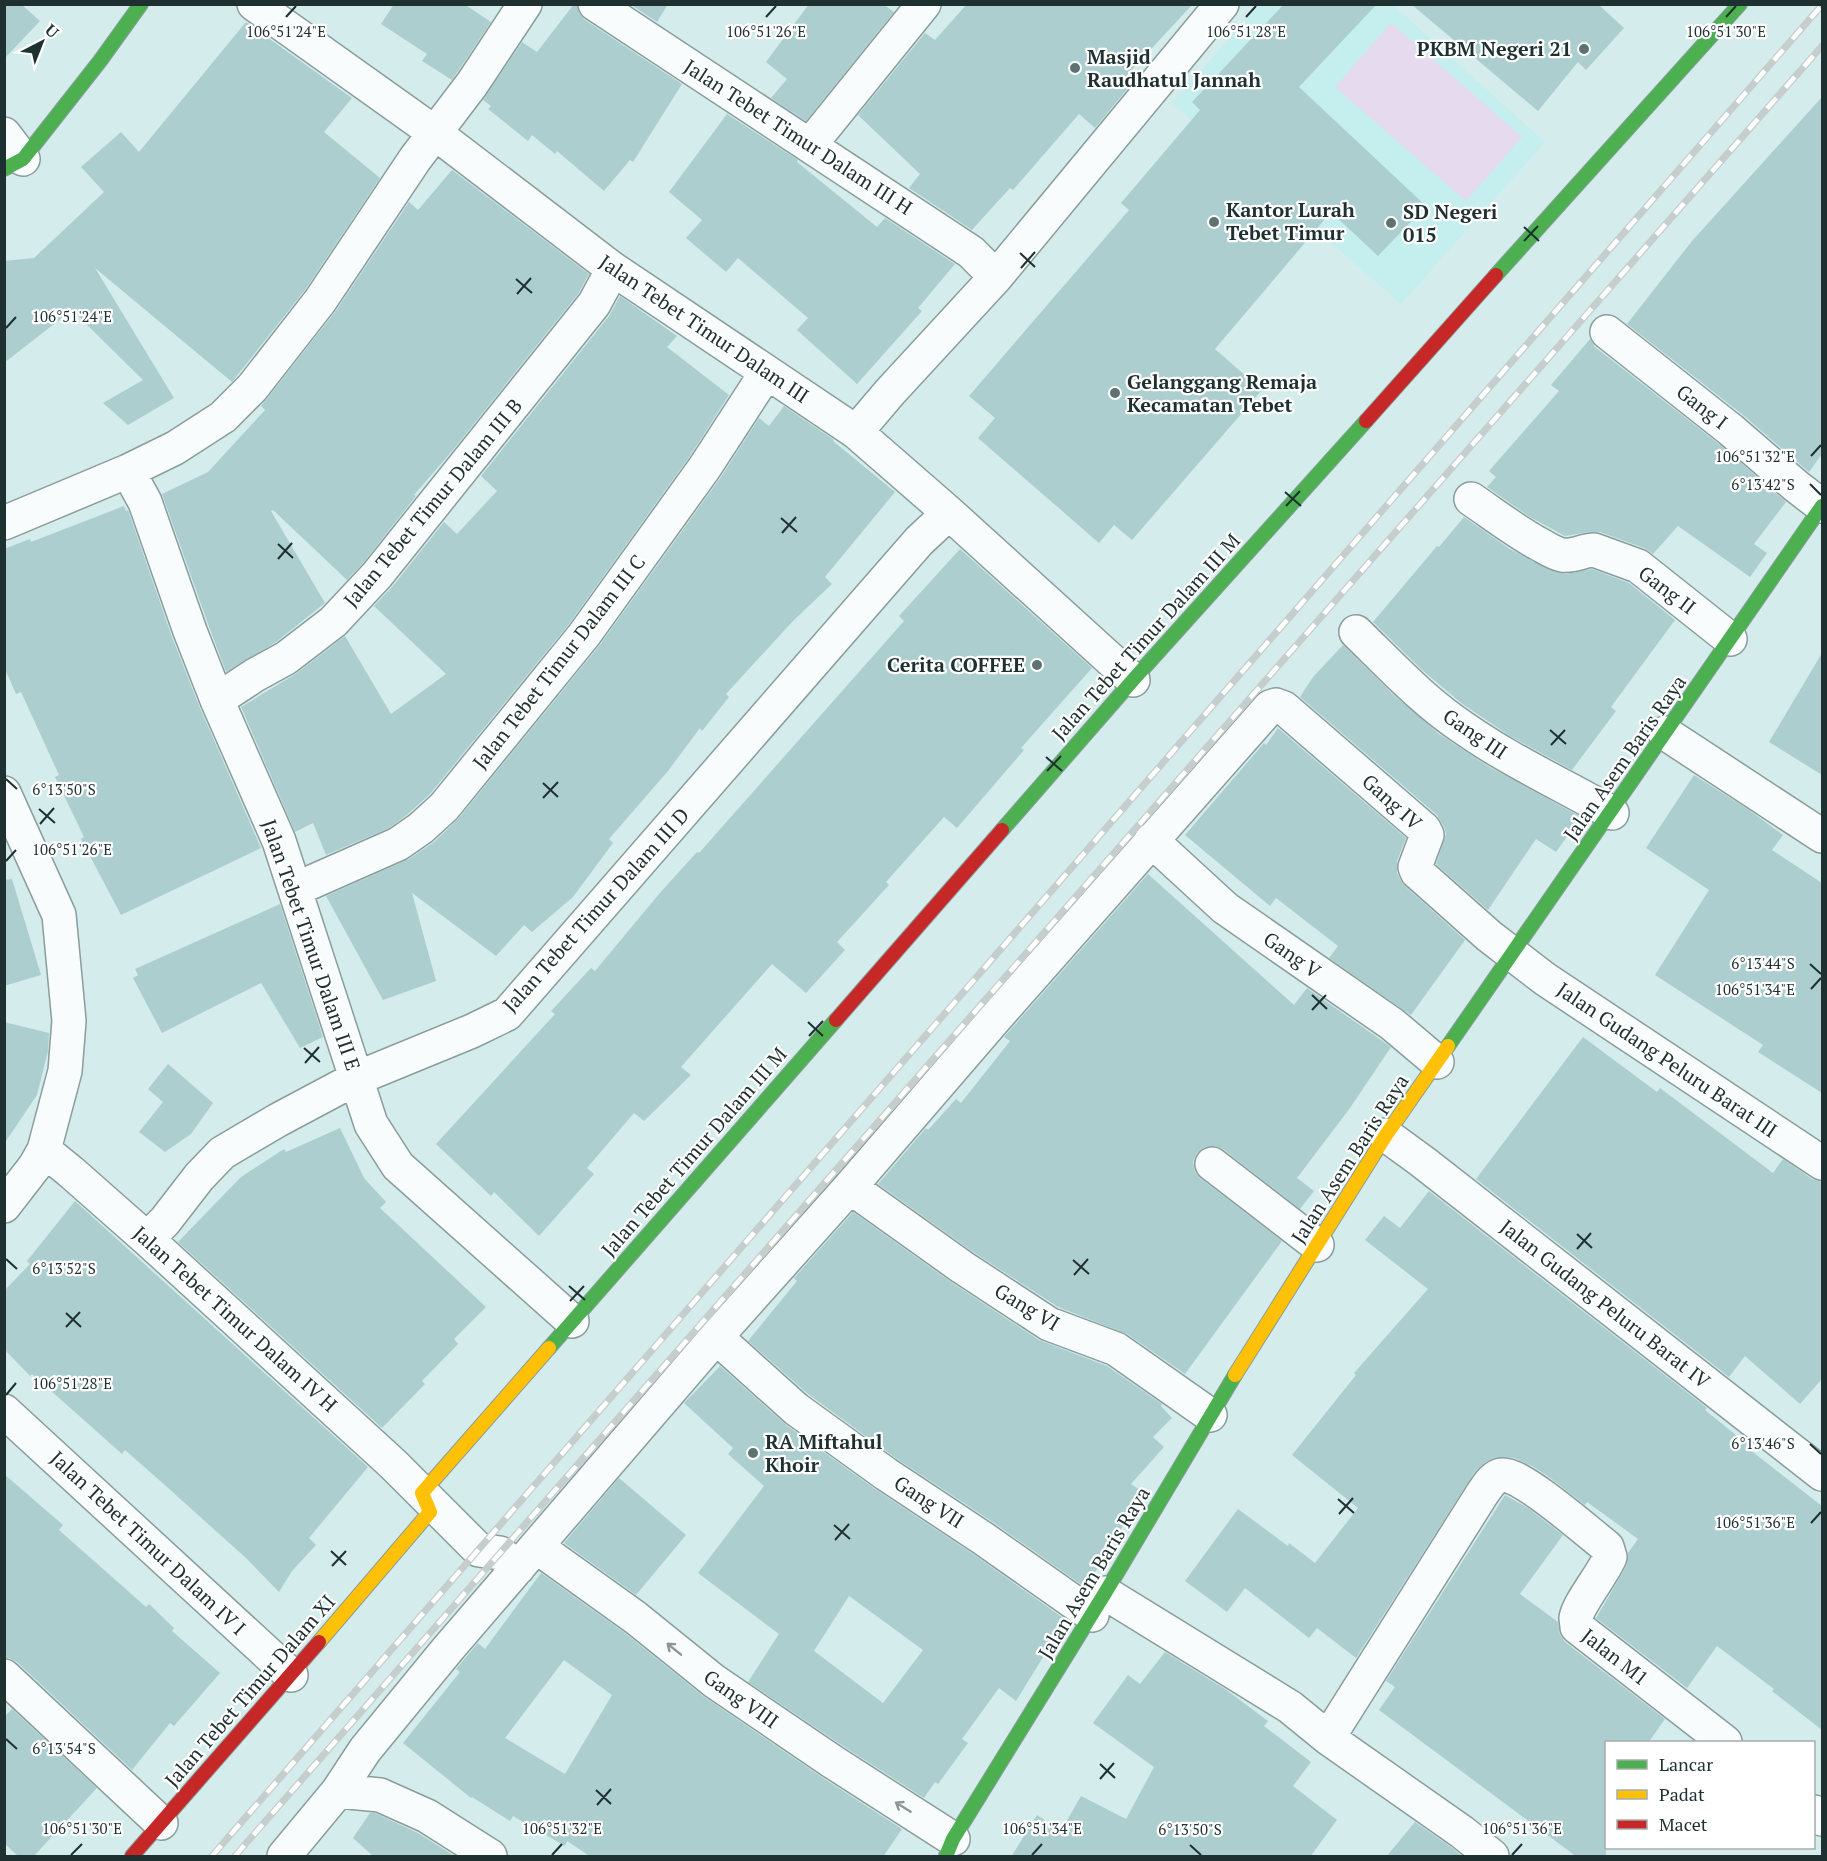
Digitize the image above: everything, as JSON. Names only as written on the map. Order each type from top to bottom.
[{"type":"street","points":[[11,154],[100,62],[141,4]]},
{"type":"street","name":"Jalan Tebet Timur Dalam III","points":[[254,4],[435,133],[613,269],[856,432],[1133,680]]},
{"type":"street","points":[[4,523],[128,471],[175,448],[223,417],[252,388],[320,301],[435,133],[472,84],[525,4]]},
{"type":"street","name":"Jalan Tebet Timur Dalam III H","points":[[595,4],[971,252],[996,277]]},
{"type":"street","points":[[810,145],[924,4]]},
{"type":"street","points":[[856,432],[996,277],[1222,4]]},
{"type":"street","name":"Jalan Tebet Timur Dalam III M","points":[[422,1493],[1133,680],[1734,6]]},
{"type":"street","name":"Jalan Tebet Timur Dalam III B","points":[[217,700],[286,658],[333,622],[376,575],[594,304],[613,269]]},
{"type":"street","name":"Gang I","points":[[1607,332],[1731,430],[1822,506]]},
{"type":"street","name":"Jalan Tebet Timur Dalam III C","points":[[296,889],[398,844],[421,828],[444,807],[584,635],[705,467],[766,373]]},
{"type":"street","name":"Jalan Tebet Timur Dalam III E","points":[[128,471],[145,502],[217,700],[279,841],[370,1124],[398,1166],[572,1321]]},
{"type":"street","name":"Gang II","points":[[1471,499],[1551,551],[1569,556],[1594,550],[1638,566],[1730,639]]},
{"type":"street","name":"Jalan Asem Baris Raya","points":[[949,1848],[1099,1604],[1210,1415],[1386,1135],[1612,813],[1822,506]]},
{"type":"street","name":"Jalan Tebet Timur Dalam III D","points":[[147,1239],[222,1153],[355,1079],[472,1031],[507,1014],[919,541],[949,513]]},
{"type":"street","name":"Gang III","points":[[1356,632],[1427,701],[1464,729],[1524,766],[1612,813]]},
{"type":"street","name":"Gang IV","points":[[1152,840],[1270,707],[1276,705],[1284,708],[1424,828],[1427,835],[1415,867],[1417,872],[1512,955]]},
{"type":"street","points":[[1665,733],[1822,836]]},
{"type":"street","points":[[4,793],[59,915],[69,1021],[65,1071],[44,1150],[35,1166],[4,1206]]},
{"type":"street","points":[[284,1857],[338,1791],[372,1742],[447,1650],[716,1337],[850,1188],[993,1020],[1152,840]]},
{"type":"street","name":"Gang V","points":[[1152,840],[1225,908],[1392,1024],[1437,1062]]},
{"type":"street","name":"Jalan Gudang Peluru Barat III","points":[[1512,955],[1822,1163]]},
{"type":"street","name":"Jalan Gudang Peluru Barat IV","points":[[1386,1135],[1822,1474]]},
{"type":"street","name":"Jalan Tebet Timur Dalam IV H","points":[[44,1150],[147,1239],[393,1464],[479,1550],[528,1557]]},
{"type":"street","points":[[1212,1164],[1317,1245]]},
{"type":"street","name":"Gang VI","points":[[850,1188],[962,1267],[1049,1324],[1116,1349],[1210,1415]]},
{"type":"street","name":"Gang VII","points":[[716,1337],[796,1409],[886,1474],[984,1539],[1290,1707],[1328,1738],[1462,1832],[1492,1857]]},
{"type":"street","name":"Jalan Tebet Timur Dalam IV I","points":[[4,1411],[291,1675]]},
{"type":"street","name":"Jalan M1","points":[[1328,1738],[1491,1481],[1501,1474],[1509,1476],[1546,1497],[1606,1547],[1610,1557],[1604,1571],[1581,1607],[1576,1618],[1577,1627],[1722,1741]]},
{"type":"street","name":"Jalan Tebet Timur Dalam XI","points":[[132,1857],[430,1512],[422,1493]]},
{"type":"street","name":"Gang VIII","points":[[528,1557],[636,1618],[714,1681],[833,1762],[949,1848]]},
{"type":"street","points":[[4,1676],[161,1823]]},
{"type":"street","points":[[338,1791],[380,1795],[428,1816],[490,1857]]},
{"type":"shaded area","name":"SD Negeri 015","points":[[1259,5],[1393,5],[1545,142],[1401,304],[1172,103]]},
{"type":"shaded area","points":[[1391,23],[1522,137],[1466,201],[1335,87]]},
{"type":"building","points":[[4,4],[21,4],[40,21],[4,59]]},
{"type":"building","points":[[394,4],[464,4],[491,22],[452,80],[422,61],[427,54],[381,24]]},
{"type":"building","points":[[574,4],[577,4],[579,13],[585,20],[682,84],[633,162],[630,160],[604,191],[557,151],[555,154],[532,135],[528,141],[488,109],[491,106],[483,100],[522,42],[537,52]]},
{"type":"building","points":[[630,4],[668,4],[657,22]]},
{"type":"building","points":[[809,4],[883,4],[894,12],[806,121],[771,98],[787,79],[766,62]]},
{"type":"building","points":[[967,4],[1193,4],[1127,75],[1134,81],[1095,128],[1079,114],[1013,190],[1010,188],[972,230],[909,188],[920,174],[858,115],[925,33],[935,40]]},
{"type":"building","points":[[1284,4],[1377,4],[1299,87],[1426,206],[1378,256],[1331,212],[1215,349],[1262,390],[1132,540],[1114,525],[1099,543],[978,438],[995,418],[969,396],[1129,210],[1121,203],[1200,110],[1192,102]]},
{"type":"building","points":[[1411,4],[1598,4],[1624,28],[1586,70],[1578,62],[1538,111]]},
{"type":"building","points":[[246,22],[352,98],[324,132],[380,178],[305,290],[232,382],[95,268],[174,398],[128,425],[103,403],[143,380],[72,310],[4,363],[4,261],[34,258],[104,192],[81,167],[121,132],[139,152]]},
{"type":"building","points":[[1822,97],[1822,454],[1809,472],[1743,415],[1627,324],[1692,241]]},
{"type":"building","points":[[727,114],[798,160],[797,162],[877,227],[885,218],[955,264],[918,308],[922,311],[857,384],[797,330],[808,318],[738,258],[726,272],[686,238],[702,220],[669,192]]},
{"type":"building","points":[[452,170],[589,274],[578,294],[347,580],[273,510],[271,511],[325,603],[276,642],[226,672],[162,494],[208,472],[265,410],[261,406],[335,312],[409,202],[418,210]]},
{"type":"building","points":[[620,296],[677,336],[667,347],[729,395],[690,456],[569,624],[430,794],[389,828],[326,855],[313,823],[295,832],[241,707],[297,673],[345,636],[391,714],[446,674],[374,606],[444,522],[457,534],[497,491],[481,476],[609,316]]},
{"type":"building","points":[[1590,339],[1595,347],[1719,444],[1786,502],[1754,544],[1767,553],[1750,577],[1678,526],[1653,554],[1644,548],[1600,532],[1565,536],[1530,517],[1487,487],[1496,477],[1489,471],[1559,391],[1551,385]]},
{"type":"building","points":[[784,406],[834,440],[895,492],[825,577],[832,584],[793,621],[726,694],[729,697],[702,731],[700,728],[668,771],[609,839],[613,843],[573,897],[532,932],[524,925],[496,956],[412,893],[436,981],[383,1000],[326,896],[409,859],[434,842],[458,819],[599,646],[721,477],[759,418],[769,426]]},
{"type":"building","points":[[124,506],[126,511],[128,510],[172,637],[200,708],[261,848],[121,915],[81,839],[84,837],[55,777],[59,775],[21,692],[16,694],[4,667],[4,549],[30,539],[31,542]]},
{"type":"building","points":[[1464,517],[1510,549],[1549,570],[1567,574],[1592,569],[1629,583],[1675,620],[1611,707],[1616,711],[1572,770],[1510,736],[1461,703],[1421,669],[1373,622]]},
{"type":"building","points":[[960,549],[1092,668],[1021,748],[1024,750],[957,828],[944,817],[886,882],[889,885],[837,942],[845,950],[806,993],[772,964],[681,1067],[691,1075],[644,1121],[634,1113],[587,1168],[594,1174],[539,1236],[494,1192],[491,1196],[436,1144],[555,1014],[551,1011],[591,968],[595,971],[659,894],[697,852],[699,853],[904,621],[899,616]]},
{"type":"building","points":[[1343,645],[1396,697],[1439,734],[1491,768],[1581,817],[1556,852],[1536,839],[1488,910],[1436,864],[1446,834],[1437,815],[1300,697],[1313,677]]},
{"type":"building","points":[[1822,653],[1822,775],[1769,742]]},
{"type":"building","points":[[1278,728],[1406,838],[1397,861],[1397,873],[1400,879],[1465,940],[1411,1015],[1329,958],[1338,946],[1276,898],[1270,906],[1185,835],[1264,743],[1266,745]]},
{"type":"building","points":[[1694,775],[1783,835],[1772,850],[1822,883],[1822,1093],[1758,1052],[1763,1045],[1655,975],[1709,890],[1646,848]]},
{"type":"building","points":[[1148,874],[1294,1005],[1307,988],[1391,1047],[1350,1108],[1297,1178],[1314,1191],[1300,1209],[1223,1149],[1215,1146],[1205,1147],[1197,1153],[1193,1162],[1195,1172],[1200,1178],[1282,1241],[1185,1374],[1127,1334],[1058,1307],[973,1252],[878,1184],[926,1128],[928,1130],[956,1099],[961,1103],[1010,1041],[1004,1037]]},
{"type":"building","points":[[12,879],[41,975],[4,986],[4,880]]},
{"type":"building","points":[[280,904],[323,1037],[300,1048],[261,983],[162,1033],[133,978],[138,975],[135,969]]},
{"type":"building","points":[[4,1022],[49,1033],[48,1051],[37,1095],[4,1144]]},
{"type":"building","points":[[1583,1037],[1657,1092],[1660,1088],[1773,1173],[1783,1159],[1812,1179],[1822,1182],[1822,1379],[1800,1404],[1745,1356],[1729,1377],[1476,1179]]},
{"type":"building","points":[[168,1064],[213,1103],[191,1134],[165,1152],[139,1132],[163,1102],[148,1089]]},
{"type":"building","points":[[340,1128],[364,1178],[386,1202],[380,1208],[486,1307],[454,1339],[458,1344],[422,1381],[425,1384],[382,1428],[178,1242],[241,1177],[284,1149],[286,1152]]},
{"type":"building","points":[[1429,1191],[1707,1408],[1705,1410],[1747,1444],[1745,1446],[1822,1506],[1822,1730],[1772,1691],[1774,1689],[1717,1646],[1687,1688],[1596,1618],[1627,1564],[1628,1553],[1638,1539],[1587,1502],[1585,1505],[1549,1477],[1514,1458],[1494,1458],[1484,1463],[1474,1473],[1356,1658],[1317,1628],[1309,1638],[1245,1588],[1227,1612],[1185,1581],[1238,1509],[1315,1563],[1358,1508],[1292,1455],[1356,1375],[1354,1373],[1428,1289],[1365,1240],[1384,1216],[1400,1228]]},
{"type":"building","points":[[75,1201],[368,1467],[309,1538],[316,1545],[292,1571],[279,1592],[247,1559],[167,1487],[125,1450],[122,1454],[32,1374],[30,1376],[4,1349],[4,1291],[30,1264],[27,1261]]},
{"type":"building","points":[[853,1212],[951,1282],[1039,1340],[1107,1366],[1162,1404],[1161,1406],[1172,1418],[1153,1437],[1164,1447],[1131,1484],[1143,1492],[1086,1588],[994,1523],[897,1459],[808,1394],[748,1341],[797,1281],[794,1278]]},
{"type":"building","points":[[720,1366],[785,1424],[875,1489],[973,1554],[1066,1620],[1016,1701],[999,1688],[962,1739],[968,1743],[938,1784],[935,1782],[924,1798],[748,1682],[779,1634],[698,1573],[764,1486],[728,1454],[733,1448],[684,1403]],"holes":[[[849,1596],[923,1650],[883,1703],[814,1651]]]},
{"type":"building","points":[[4,1474],[63,1525],[59,1530],[146,1607],[149,1604],[174,1628],[172,1631],[220,1673],[174,1726],[170,1723],[132,1770],[17,1662],[4,1658]]},
{"type":"building","points":[[619,1478],[686,1535],[636,1595],[564,1543]]},
{"type":"building","points":[[1505,1495],[1528,1508],[1563,1535],[1520,1594],[1558,1622],[1560,1635],[1565,1642],[1665,1719],[1649,1741],[1605,1741],[1606,1857],[1577,1857],[1379,1710],[1395,1687],[1386,1681]]},
{"type":"building","points":[[541,1573],[625,1633],[703,1696],[902,1829],[883,1857],[591,1857],[567,1841],[565,1846],[513,1816],[510,1821],[471,1798],[403,1743],[460,1672],[456,1669],[478,1643],[485,1649]],"holes":[[[564,1660],[612,1695],[565,1774],[505,1738]]]},
{"type":"building","points":[[1165,1652],[1225,1689],[1268,1721],[1264,1726],[1311,1762],[1293,1786],[1337,1820],[1310,1857],[1011,1857],[1037,1815],[1061,1831],[1081,1796],[1126,1819],[1154,1767],[1093,1723],[1128,1675],[1140,1684]]},
{"type":"building","points":[[12,1709],[97,1788],[33,1857],[19,1857],[4,1843],[4,1717]]},
{"type":"building","points":[[370,1813],[375,1813],[418,1833],[456,1857],[374,1857],[353,1838]]},
{"type":"building","points":[[1415,1822],[1451,1847],[1463,1857],[1386,1857]]},
{"type":"railway","points":[[212,1856],[1822,5]]},
{"type":"railway","points":[[235,1856],[1822,46]]},
{"type":"traffic: fast","points":[[4,169],[23,159],[100,61],[141,4]]},
{"type":"traffic: fast","points":[[1496,275],[1740,4]]},
{"type":"traffic: fast","points":[[1002,830],[1133,680],[1366,421]]},
{"type":"traffic: fast","points":[[1448,1046],[1822,506]]},
{"type":"traffic: fast","points":[[549,1348],[836,1020]]},
{"type":"traffic: fast","points":[[946,1856],[953,1839],[1105,1593],[1235,1375]]},
{"type":"traffic: slow","points":[[1235,1375],[1386,1135],[1448,1046]]},
{"type":"traffic: slow","points":[[319,1642],[430,1512],[422,1493],[549,1348]]},
{"type":"traffic: jam","points":[[1366,421],[1496,275]]},
{"type":"traffic: jam","points":[[836,1020],[1002,830]]},
{"type":"traffic: jam","points":[[132,1856],[319,1642]]},
{"type":"place","name":"PKBM Negeri 21","points":[[1584,49]]},
{"type":"place","name":"Masjid Raudhatul Jannah","points":[[1075,68]]},
{"type":"place","name":"Kantor Lurah Tebet Timur","points":[[1214,222]]},
{"type":"place","name":"SD Negeri 015","points":[[1391,223]]},
{"type":"place","name":"Gelanggang Remaja Kecamatan Tebet","points":[[1115,393]]},
{"type":"place","name":"Cerita COFFEE","points":[[1037,665]]},
{"type":"place","name":"RA Miftahul Khoir","points":[[753,1453]]}]
